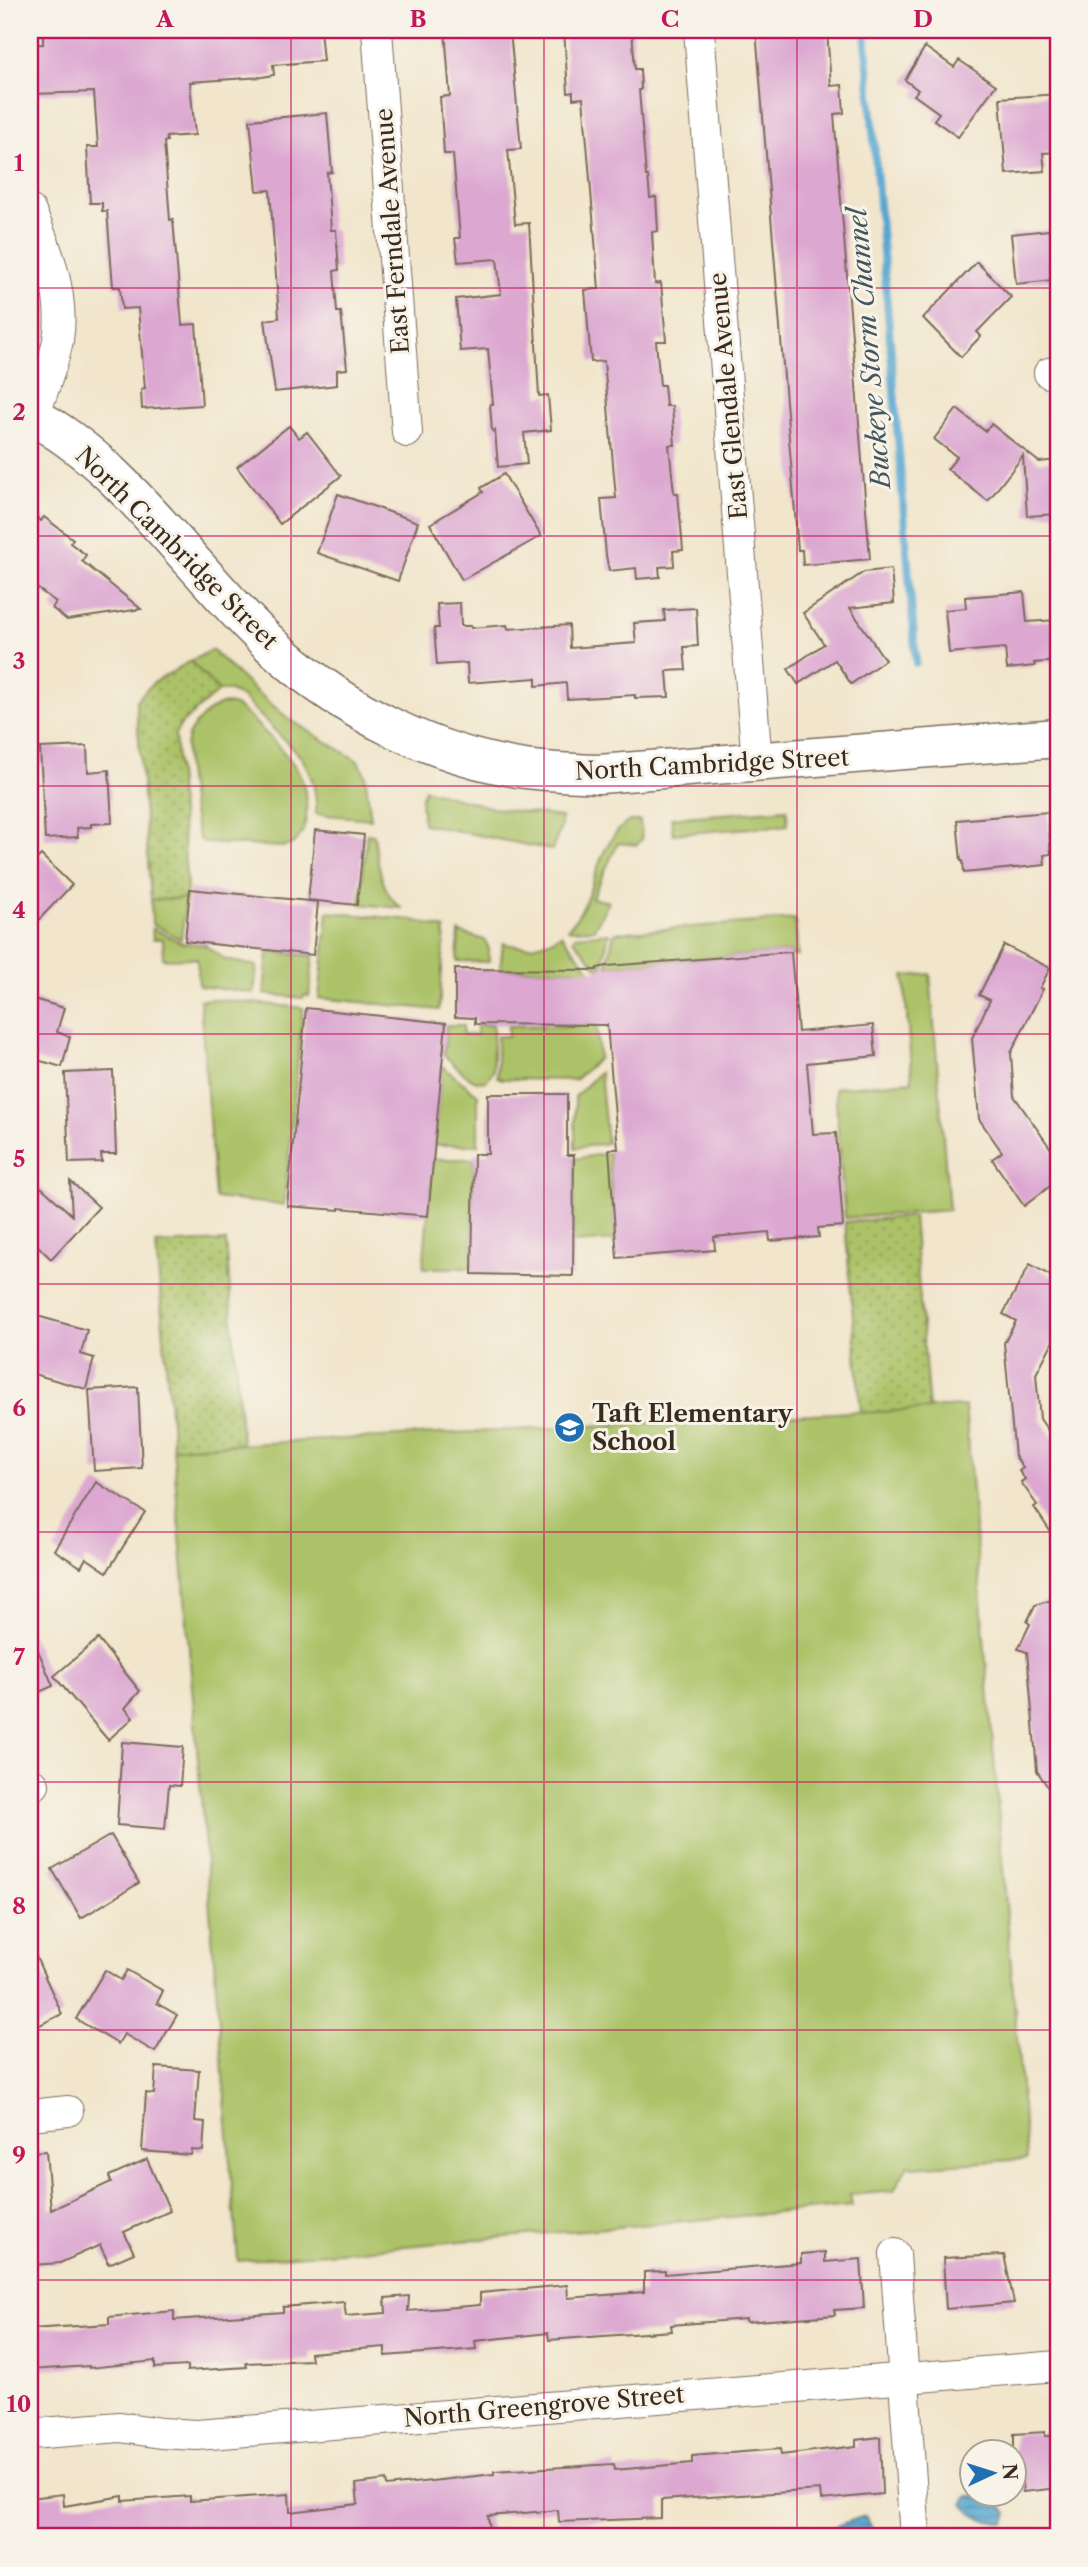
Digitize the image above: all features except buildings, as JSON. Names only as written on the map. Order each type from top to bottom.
[{"type":"street","name":"East Ferndale Avenue","points":[[377,30],[407,432]]},
{"type":"street","name":"East Glendale Avenue","points":[[699,30],[757,763]]},
{"type":"street","points":[[30,210],[53,273],[59,322],[54,355],[32,416]]},
{"type":"street","name":"North Cambridge Street","points":[[32,416],[87,453],[151,515],[232,606],[278,652],[322,687],[360,712],[390,727],[479,759],[547,772],[599,774],[1058,738]]},
{"type":"street","points":[[30,2115],[68,2111]]},
{"type":"street","points":[[895,2254],[915,2537]]},
{"type":"street","name":"North Greengrove Street","points":[[30,2434],[120,2427],[197,2435],[1058,2366]]},
{"type":"green space","points":[[212,650],[289,719],[358,761],[365,774],[371,819],[316,814],[313,784],[300,756],[242,697],[230,691],[219,691],[190,661]]},
{"type":"green space","points":[[190,661],[219,691],[181,724],[175,735],[186,898],[151,900],[136,701],[152,684]]},
{"type":"green space","points":[[221,704],[233,705],[243,712],[279,747],[298,771],[305,791],[306,815],[300,836],[293,843],[283,847],[206,843],[199,839],[187,775],[187,740],[201,719]]},
{"type":"green space","points":[[425,789],[493,808],[561,817],[561,827],[552,850],[423,824],[421,799]]},
{"type":"green space","points":[[787,809],[788,825],[673,834],[671,818]]},
{"type":"green space","points":[[629,821],[640,821],[642,839],[637,845],[618,843],[592,898],[609,902],[594,929],[570,930],[568,928],[585,903],[608,844]]},
{"type":"green space","points":[[367,834],[374,835],[384,884],[401,908],[360,904]]},
{"type":"green space","points":[[186,898],[181,939],[152,924],[151,900]]},
{"type":"green space","points":[[328,912],[413,920],[445,929],[439,1010],[319,998]]},
{"type":"green space","points":[[795,919],[798,956],[792,956],[791,952],[607,966],[614,933]]},
{"type":"green space","points":[[152,928],[182,943],[205,945],[226,960],[257,966],[254,993],[199,986],[197,958],[163,959],[163,939],[153,939]]},
{"type":"green space","points":[[459,932],[485,940],[489,949],[489,962],[457,961]]},
{"type":"green space","points":[[609,933],[602,967],[597,967],[573,939],[575,936]]},
{"type":"green space","points":[[561,934],[593,974],[575,970],[500,969],[503,943],[533,946]]},
{"type":"green space","points":[[268,953],[313,956],[309,996],[304,995],[303,998],[264,994]]},
{"type":"green space","points":[[930,974],[949,1210],[845,1218],[835,1088],[912,1081],[904,976]]},
{"type":"green space","points":[[215,999],[303,1008],[284,1205],[215,1198],[200,1000]]},
{"type":"green space","points":[[593,1023],[597,1027],[599,1058],[575,1080],[497,1077],[497,1036],[508,1036],[508,1026],[577,1026]]},
{"type":"green space","points":[[447,1025],[463,1025],[463,1035],[477,1035],[477,1025],[493,1025],[493,1071],[486,1081],[469,1077],[444,1055]]},
{"type":"green space","points":[[442,1066],[478,1095],[478,1145],[434,1145]]},
{"type":"green space","points":[[600,1072],[607,1143],[575,1148],[575,1097]]},
{"type":"green space","points":[[609,1153],[616,1240],[573,1243],[574,1159]]},
{"type":"green space","points":[[433,1159],[474,1159],[472,1268],[423,1268]]},
{"type":"green space","points":[[913,1216],[929,1409],[861,1413],[845,1222]]},
{"type":"green space","points":[[226,1241],[242,1443],[173,1448],[156,1244]]},
{"type":"green space","points":[[965,1406],[1027,2159],[912,2167],[908,2165],[894,2191],[850,2195],[852,2206],[238,2261],[173,1448]]},
{"type":"water","points":[[967,2508],[1003,2508],[1008,2514],[1005,2523],[981,2519]]},
{"type":"water","points":[[865,2516],[874,2532],[872,2537],[835,2537],[832,2531],[838,2525]]},
{"type":"waterway","name":"Buckeye Storm Channel","points":[[865,30],[916,663]]},
{"type":"place","name":"Taft Elementary School","points":[[569,1427]]}]
